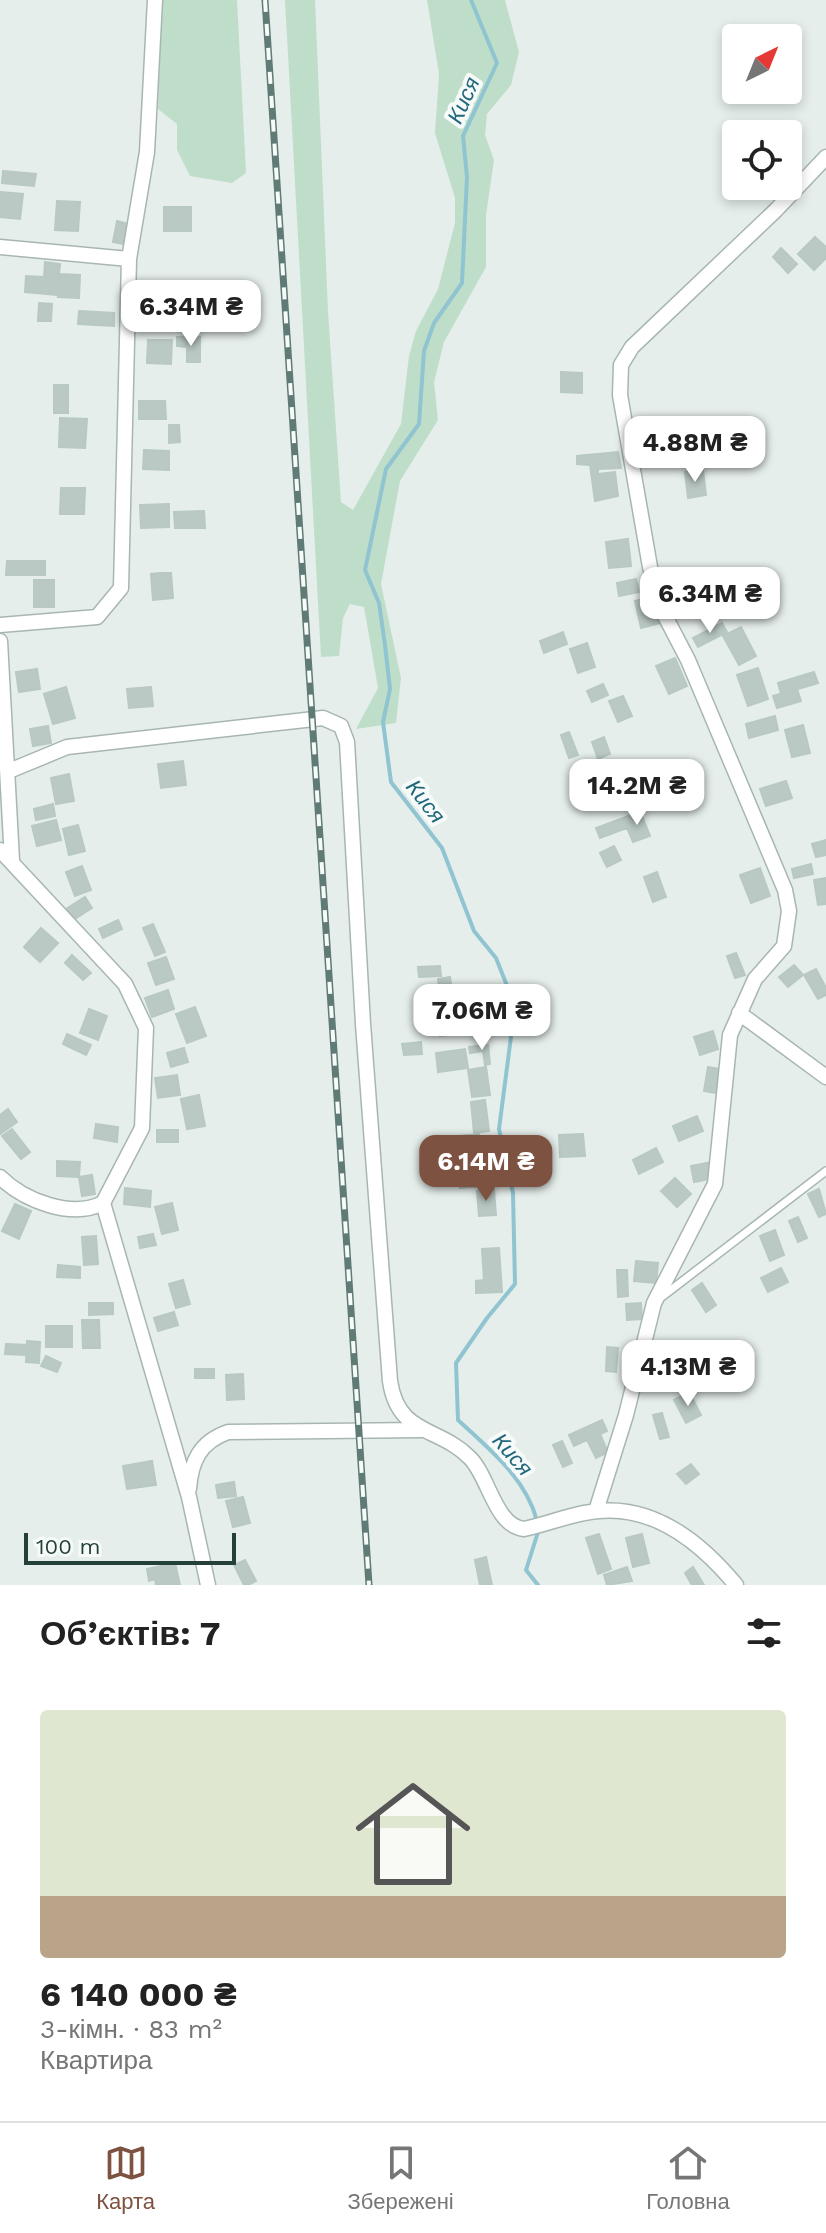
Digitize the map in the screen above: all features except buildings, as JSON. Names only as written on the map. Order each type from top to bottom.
[{"type":"street","points":[[0,625],[97,617],[121,588],[129,259],[146,164],[155,0]]},
{"type":"street","points":[[596,1511],[654,1303],[717,1179],[728,1045],[739,1013],[758,975],[784,946],[789,906],[694,674],[658,596],[628,452],[620,395],[621,365],[632,347],[776,210],[826,157]]},
{"type":"street","points":[[0,247],[129,259]]},
{"type":"street","points":[[0,641],[9,771],[6,855],[125,984],[146,1028],[142,1128],[103,1203],[87,1209],[55,1205],[24,1194],[0,1177]]},
{"type":"street","points":[[9,771],[67,747],[125,739],[323,718],[335,721],[344,729],[390,1381],[399,1409],[422,1430],[456,1445],[471,1458],[508,1521],[524,1529],[596,1511],[635,1514],[669,1526],[704,1550],[736,1585]]},
{"type":"street","points":[[739,1013],[826,1077]]},
{"type":"street","points":[[103,1203],[189,1497],[208,1585]]},
{"type":"street","points":[[189,1497],[197,1454],[209,1441],[228,1432],[422,1430]]},
{"type":"lane","points":[[654,1303],[826,1171]]},
{"type":"green space","points":[[162,0],[237,0],[246,173],[232,183],[190,176],[177,150],[177,124],[158,109]]},
{"type":"green space","points":[[285,0],[315,0],[328,312],[341,502],[353,510],[401,424],[409,356],[416,331],[438,289],[455,223],[455,198],[435,133],[439,74],[427,0],[505,0],[519,52],[511,85],[487,114],[485,135],[494,160],[486,215],[486,267],[444,342],[434,382],[438,420],[400,481],[381,584],[401,678],[396,723],[356,729],[378,688],[364,607],[350,604],[343,618],[339,656],[321,657]]},
{"type":"waterway","name":"Кися","points":[[471,0],[497,63],[463,136],[467,177],[462,283],[434,323],[424,351],[419,424],[386,469],[365,570],[379,603],[385,645],[390,689],[383,722],[391,782],[442,848],[474,931],[496,958],[515,1006],[499,1129],[513,1193],[515,1284],[456,1363],[458,1420],[494,1453],[515,1478],[537,1521]]},
{"type":"waterway","name":"Кися","points":[[538,1585],[526,1570],[539,1529]]},
{"type":"railway","points":[[265,0],[369,1585]]}]
